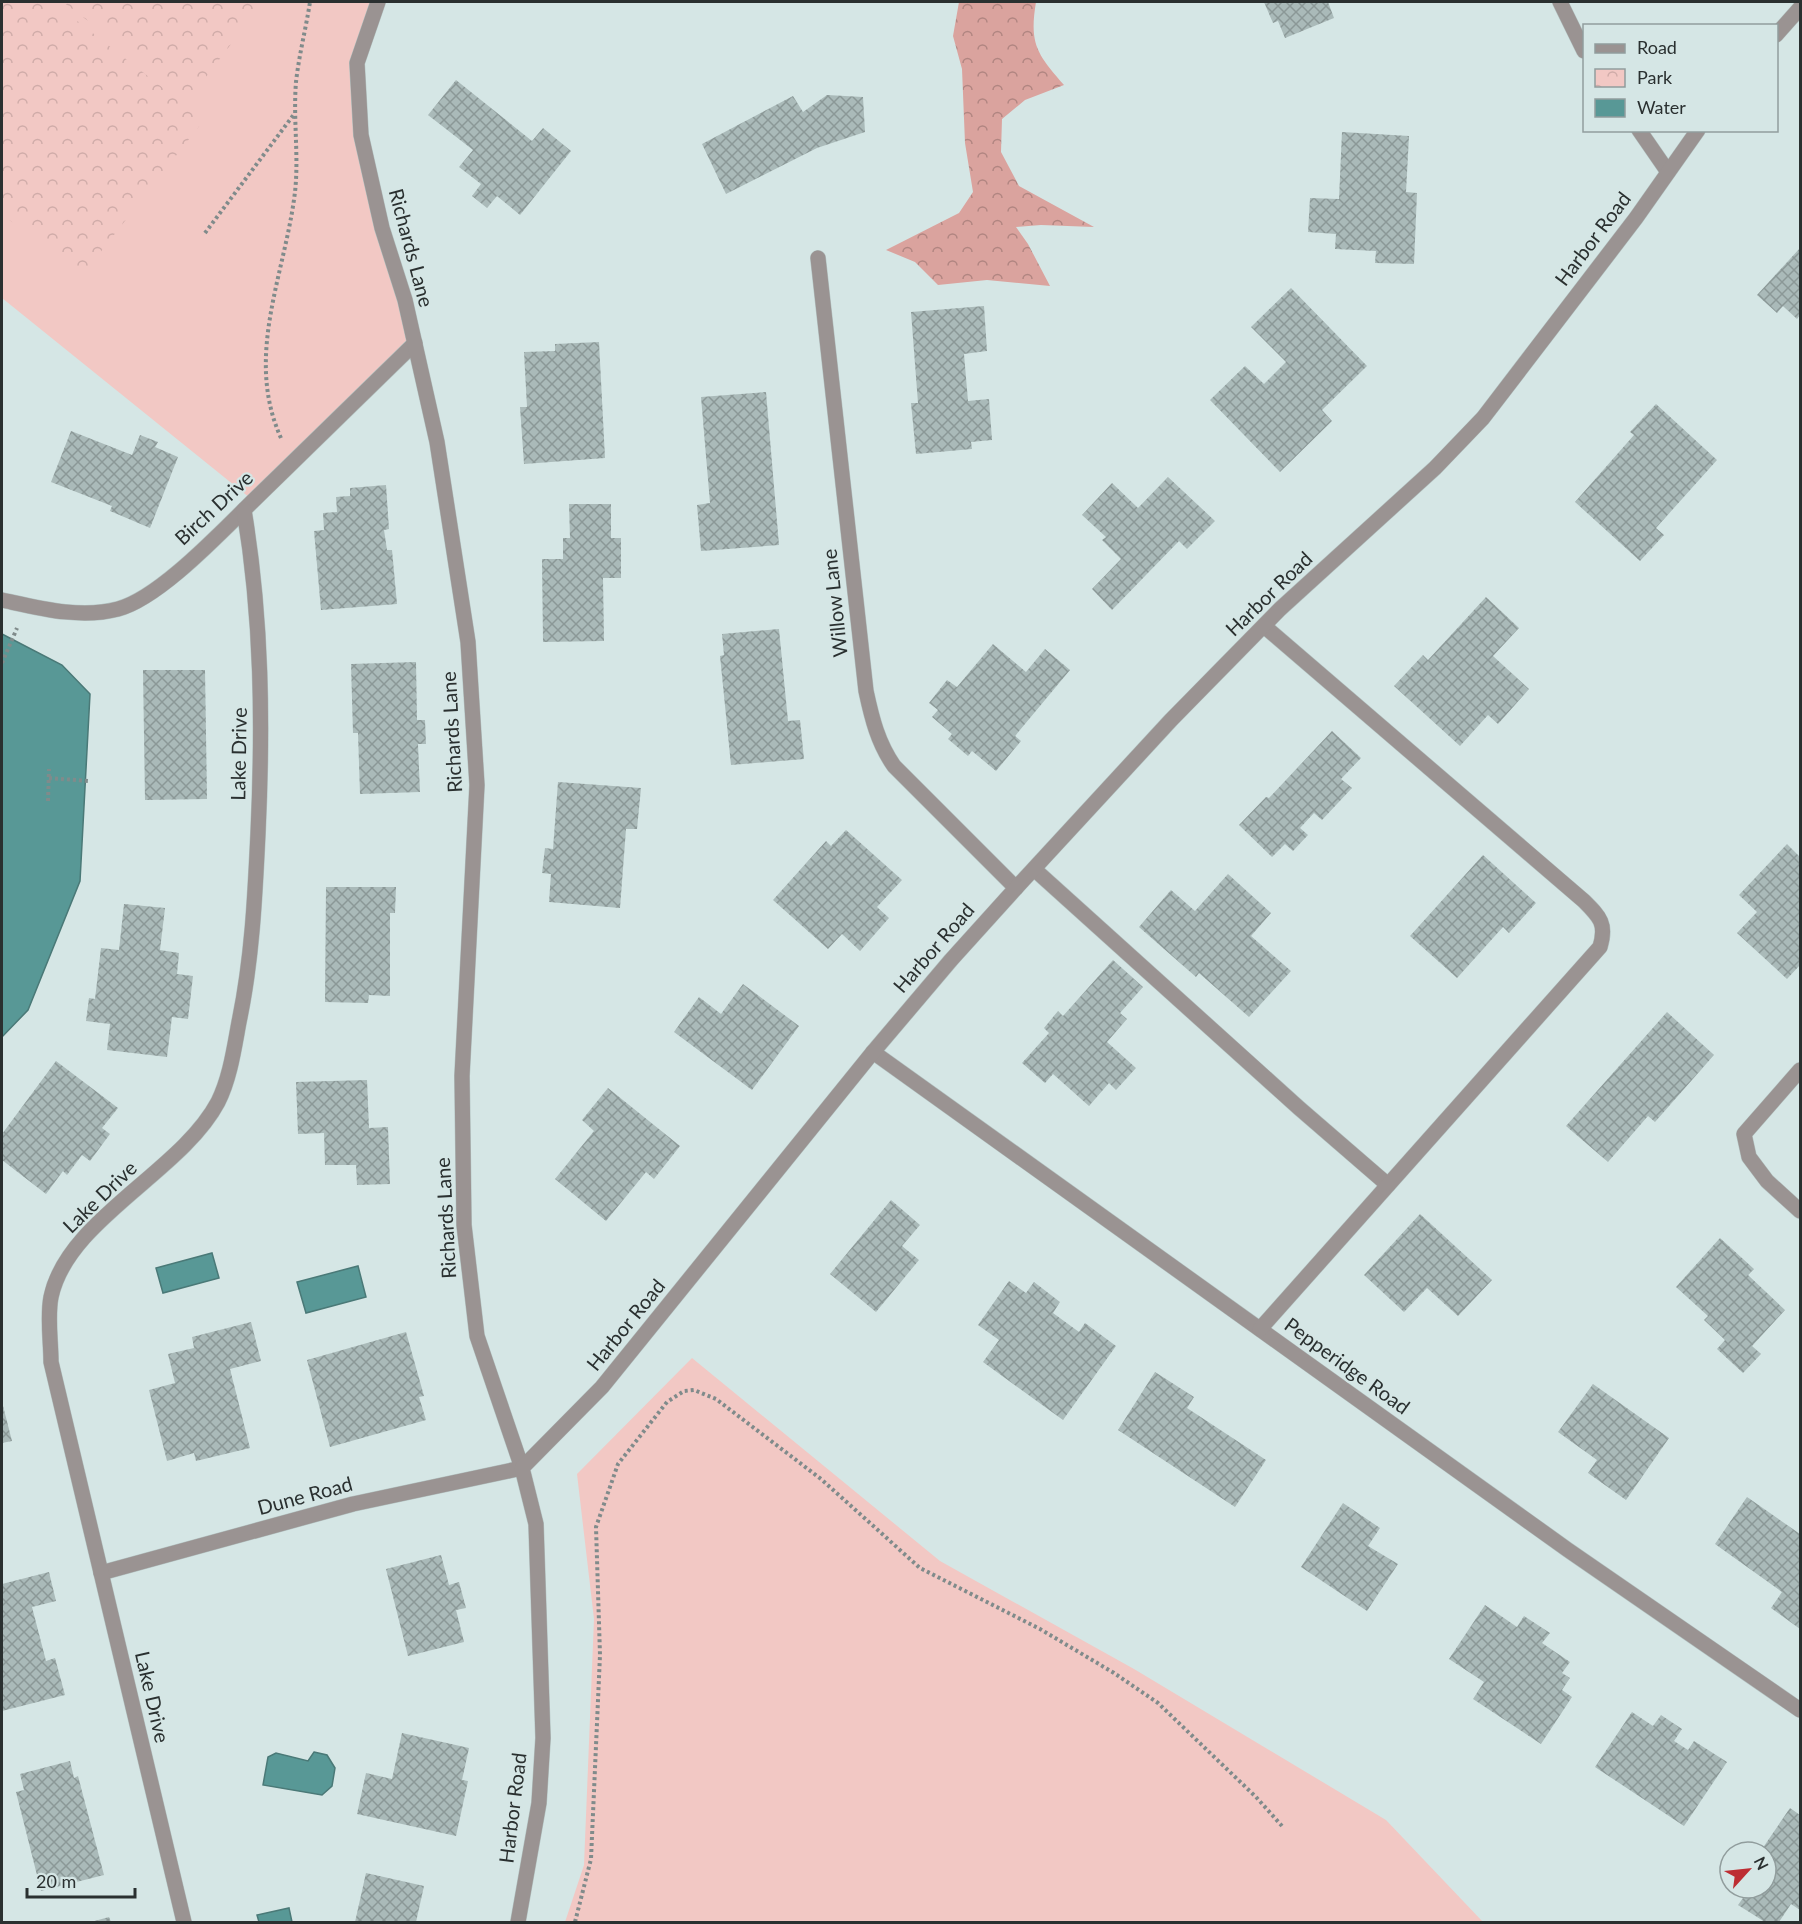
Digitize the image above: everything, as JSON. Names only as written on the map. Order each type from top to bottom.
[{"type":"street","name":"Richards Lane","points":[[378,2],[357,63],[362,135],[382,228],[405,300],[437,442],[468,642],[477,785],[462,1076],[464,1226],[477,1336],[522,1467]]},
{"type":"street","points":[[1560,2],[1583,49]]},
{"type":"street","points":[[1778,33],[1800,8]]},
{"type":"street","points":[[1640,132],[1668,172]]},
{"type":"street","name":"Harbor Road","points":[[518,1923],[539,1803],[543,1738],[536,1524],[522,1467],[602,1387],[873,1052],[1016,888],[1171,720],[1264,626],[1435,468],[1483,418],[1697,132]]},
{"type":"street","name":"Willow Lane","points":[[818,258],[866,691],[873,723],[882,749],[894,766],[1016,888]]},
{"type":"street","name":"Birch Drive","points":[[2,600],[68,612],[98,613],[121,609],[163,583],[244,510],[415,343]]},
{"type":"street","name":"Lake Drive","points":[[184,1923],[51,1362],[50,1298],[58,1276],[92,1229],[194,1134],[217,1104],[225,1086],[248,978],[261,771],[260,644],[255,576],[244,510]]},
{"type":"street","points":[[1260,1329],[1600,946],[1604,932],[1598,915],[1584,901],[1264,626]]},
{"type":"street","points":[[1034,869],[1299,1108],[1388,1185]]},
{"type":"street","name":"Pepperidge Road","points":[[873,1052],[1568,1550],[1800,1710]]},
{"type":"street","points":[[1800,1070],[1744,1134],[1749,1157],[1767,1181],[1800,1211]]},
{"type":"street","name":"Dune Road","points":[[101,1574],[353,1504],[522,1467]]},
{"type":"path","points":[[292,463],[274,423],[267,392],[264,354],[295,191],[296,82],[310,2]]},
{"type":"path","points":[[206,233],[296,113]]},
{"type":"path","points":[[2,663],[27,605]]},
{"type":"path","points":[[48,801],[49,769]]},
{"type":"path","points":[[49,778],[88,781]]},
{"type":"path","points":[[574,1923],[591,1859],[600,1655],[596,1527],[618,1464],[667,1402],[684,1391],[704,1392],[716,1399],[821,1479],[920,1568],[1040,1629],[1114,1673],[1158,1703],[1256,1797],[1282,1826]]},
{"type":"green space","points":[[2,2],[377,2],[356,84],[411,342],[250,498],[2,298]]},
{"type":"green space","points":[[2,2],[53,2],[204,120],[81,277],[2,214]]},
{"type":"green space","points":[[63,2],[263,2],[190,98]]},
{"type":"green space","points":[[959,2],[1036,2],[1034,28],[1037,48],[1047,65],[1064,85],[1025,100],[1002,119],[1001,152],[1019,186],[1094,227],[1041,225],[1016,227],[1028,244],[1050,286],[987,280],[938,285],[915,262],[886,250],[959,213],[973,192],[965,143],[962,69],[953,36]]},
{"type":"green space","points":[[692,1358],[940,1561],[1134,1669],[1386,1820],[1483,1922],[565,1922],[584,1865],[594,1619],[577,1474]]},
{"type":"water","points":[[2,634],[62,665],[90,694],[80,881],[28,1010],[2,1037]]},
{"type":"water","points":[[212,1253],[219,1278],[163,1293],[156,1268]]},
{"type":"water","points":[[358,1266],[366,1297],[306,1313],[297,1282]]},
{"type":"water","points":[[314,1752],[327,1755],[335,1768],[332,1786],[322,1795],[263,1785],[268,1757],[276,1753],[308,1761]]},
{"type":"water","points":[[289,1908],[292,1922],[259,1922],[257,1915]]},
{"type":"building","points":[[1264,2],[1328,2],[1334,18],[1285,38],[1278,21],[1273,23]]},
{"type":"building","points":[[456,80],[532,141],[543,128],[571,151],[520,215],[497,196],[487,208],[472,196],[481,184],[459,167],[473,150],[428,115]]},
{"type":"building","points":[[827,95],[863,97],[865,132],[817,148],[726,194],[702,144],[793,96],[803,112]]},
{"type":"building","points":[[1342,132],[1409,136],[1406,192],[1417,193],[1414,264],[1375,263],[1376,251],[1335,249],[1336,234],[1308,232],[1310,198],[1339,199]]},
{"type":"building","points":[[1800,248],[1800,315],[1797,319],[1783,306],[1777,313],[1757,295]]},
{"type":"building","points":[[1291,288],[1367,366],[1322,410],[1332,421],[1280,472],[1210,400],[1245,366],[1264,384],[1286,362],[1251,327]]},
{"type":"building","points":[[984,306],[987,351],[964,354],[968,401],[989,399],[992,440],[971,442],[972,449],[916,454],[911,403],[918,403],[911,312]]},
{"type":"building","points":[[599,342],[605,458],[524,464],[520,407],[527,407],[524,352],[555,351],[555,344]]},
{"type":"building","points":[[766,392],[779,545],[701,551],[697,505],[710,503],[701,397]]},
{"type":"building","points":[[1656,404],[1717,460],[1656,528],[1664,535],[1640,561],[1575,502],[1634,435],[1630,432]]},
{"type":"building","points":[[71,431],[132,455],[140,435],[158,442],[155,447],[178,457],[150,528],[110,511],[112,506],[51,482]]},
{"type":"building","points":[[1168,477],[1215,521],[1187,549],[1179,541],[1112,610],[1092,589],[1121,559],[1102,540],[1106,537],[1082,515],[1112,483],[1138,508]]},
{"type":"building","points":[[386,485],[389,529],[384,530],[387,550],[392,550],[397,604],[321,610],[314,531],[324,530],[323,513],[337,512],[336,497],[350,496],[350,488]]},
{"type":"building","points":[[569,504],[611,504],[611,538],[621,538],[621,578],[603,578],[604,641],[543,642],[542,559],[563,559],[563,538],[570,538]]},
{"type":"building","points":[[1486,597],[1519,628],[1493,656],[1529,689],[1498,724],[1488,715],[1460,746],[1394,686],[1423,655],[1428,660]]},
{"type":"building","points":[[779,629],[788,721],[800,720],[804,759],[731,765],[720,656],[724,655],[722,634]]},
{"type":"building","points":[[993,644],[1026,672],[1045,649],[1070,670],[1015,736],[1021,741],[996,771],[972,751],[968,756],[948,739],[952,734],[932,717],[938,710],[929,703],[947,680],[957,687]]},
{"type":"building","points":[[416,662],[417,720],[425,720],[426,744],[418,744],[420,792],[360,794],[358,733],[353,733],[351,664]]},
{"type":"building","points":[[143,670],[205,670],[207,799],[145,800]]},
{"type":"building","points":[[1332,731],[1361,758],[1341,779],[1352,788],[1322,820],[1314,813],[1300,828],[1308,835],[1293,851],[1285,844],[1272,857],[1239,825],[1266,797],[1269,798]]},
{"type":"building","points":[[558,782],[641,788],[637,829],[626,829],[620,908],[549,902],[551,874],[542,873],[545,848],[553,849]]},
{"type":"building","points":[[846,830],[902,880],[877,907],[889,918],[860,951],[842,934],[828,949],[773,900],[826,841],[831,846]]},
{"type":"building","points":[[1787,844],[1800,857],[1800,965],[1787,979],[1737,933],[1757,912],[1739,895]]},
{"type":"building","points":[[1483,855],[1536,903],[1509,933],[1503,927],[1457,978],[1410,936]]},
{"type":"building","points":[[1228,874],[1271,913],[1251,936],[1291,971],[1249,1017],[1199,973],[1196,977],[1139,927],[1171,890],[1195,911]]},
{"type":"building","points":[[326,887],[396,887],[395,913],[390,913],[390,996],[369,995],[368,1003],[325,1002]]},
{"type":"building","points":[[124,904],[165,908],[160,950],[179,953],[177,974],[193,976],[188,1019],[172,1017],[167,1057],[107,1050],[110,1024],[86,1021],[89,998],[95,999],[101,948],[119,950]]},
{"type":"building","points":[[1113,960],[1143,987],[1120,1013],[1127,1019],[1107,1042],[1136,1068],[1116,1090],[1109,1083],[1089,1106],[1053,1074],[1045,1083],[1022,1063],[1049,1033],[1044,1028],[1058,1011],[1063,1016]]},
{"type":"building","points":[[743,984],[799,1026],[752,1090],[674,1032],[699,997],[721,1014]]},
{"type":"building","points":[[1667,1012],[1714,1055],[1655,1122],[1648,1116],[1608,1162],[1566,1126]]},
{"type":"building","points":[[56,1061],[118,1108],[102,1128],[110,1134],[90,1161],[82,1155],[67,1175],[63,1171],[46,1194],[2,1160],[2,1134]]},
{"type":"building","points":[[367,1080],[369,1128],[388,1127],[390,1184],[357,1185],[356,1165],[325,1165],[324,1133],[298,1134],[296,1082]]},
{"type":"building","points":[[608,1088],[680,1146],[654,1179],[646,1172],[606,1221],[555,1179],[594,1131],[582,1120]]},
{"type":"building","points":[[891,1200],[920,1225],[902,1246],[919,1260],[876,1312],[830,1274]]},
{"type":"building","points":[[1420,1214],[1492,1280],[1458,1316],[1427,1288],[1404,1312],[1364,1275]]},
{"type":"building","points":[[1720,1238],[1754,1269],[1748,1275],[1785,1310],[1752,1346],[1761,1354],[1743,1373],[1717,1349],[1725,1340],[1704,1320],[1708,1316],[1676,1287]]},
{"type":"building","points":[[1009,1281],[1026,1293],[1034,1282],[1060,1302],[1053,1313],[1079,1332],[1085,1323],[1116,1346],[1063,1420],[983,1362],[999,1340],[978,1325]]},
{"type":"building","points":[[251,1322],[261,1361],[230,1369],[250,1448],[196,1461],[194,1453],[167,1461],[149,1390],[175,1383],[168,1354],[194,1348],[192,1337]]},
{"type":"building","points":[[406,1332],[424,1396],[419,1397],[426,1420],[330,1447],[307,1360]]},
{"type":"building","points":[[1155,1372],[1194,1397],[1187,1408],[1266,1460],[1235,1507],[1118,1430]]},
{"type":"building","points":[[1593,1384],[1669,1438],[1626,1500],[1588,1473],[1597,1460],[1558,1432]]},
{"type":"building","points":[[2,1402],[12,1441],[2,1443]]},
{"type":"building","points":[[1747,1497],[1800,1534],[1800,1629],[1771,1608],[1782,1592],[1715,1544]]},
{"type":"building","points":[[1343,1503],[1380,1528],[1368,1546],[1398,1564],[1367,1611],[1301,1567]]},
{"type":"building","points":[[441,1555],[449,1585],[459,1582],[466,1608],[456,1610],[464,1642],[408,1656],[386,1569]]},
{"type":"building","points":[[49,1572],[56,1601],[32,1607],[46,1661],[55,1658],[65,1695],[2,1711],[2,1584]]},
{"type":"building","points":[[1485,1605],[1517,1627],[1524,1616],[1550,1633],[1542,1643],[1570,1662],[1562,1673],[1570,1678],[1562,1690],[1572,1697],[1541,1744],[1473,1699],[1484,1682],[1449,1659]]},
{"type":"building","points":[[1632,1712],[1653,1726],[1661,1715],[1682,1729],[1674,1741],[1688,1750],[1694,1741],[1727,1762],[1684,1826],[1595,1767]]},
{"type":"building","points":[[402,1733],[469,1748],[462,1780],[468,1781],[456,1836],[357,1814],[366,1773],[392,1779]]},
{"type":"building","points":[[70,1761],[74,1778],[78,1776],[104,1875],[41,1891],[16,1792],[24,1790],[20,1774]]},
{"type":"building","points":[[1790,1808],[1800,1815],[1800,1910],[1791,1904],[1779,1922],[1765,1922],[1738,1905],[1742,1900],[1778,1900],[1778,1840],[1768,1840]]},
{"type":"building","points":[[366,1873],[424,1886],[416,1922],[355,1922]]},
{"type":"building","points":[[109,1917],[111,1922],[91,1922]]}]
